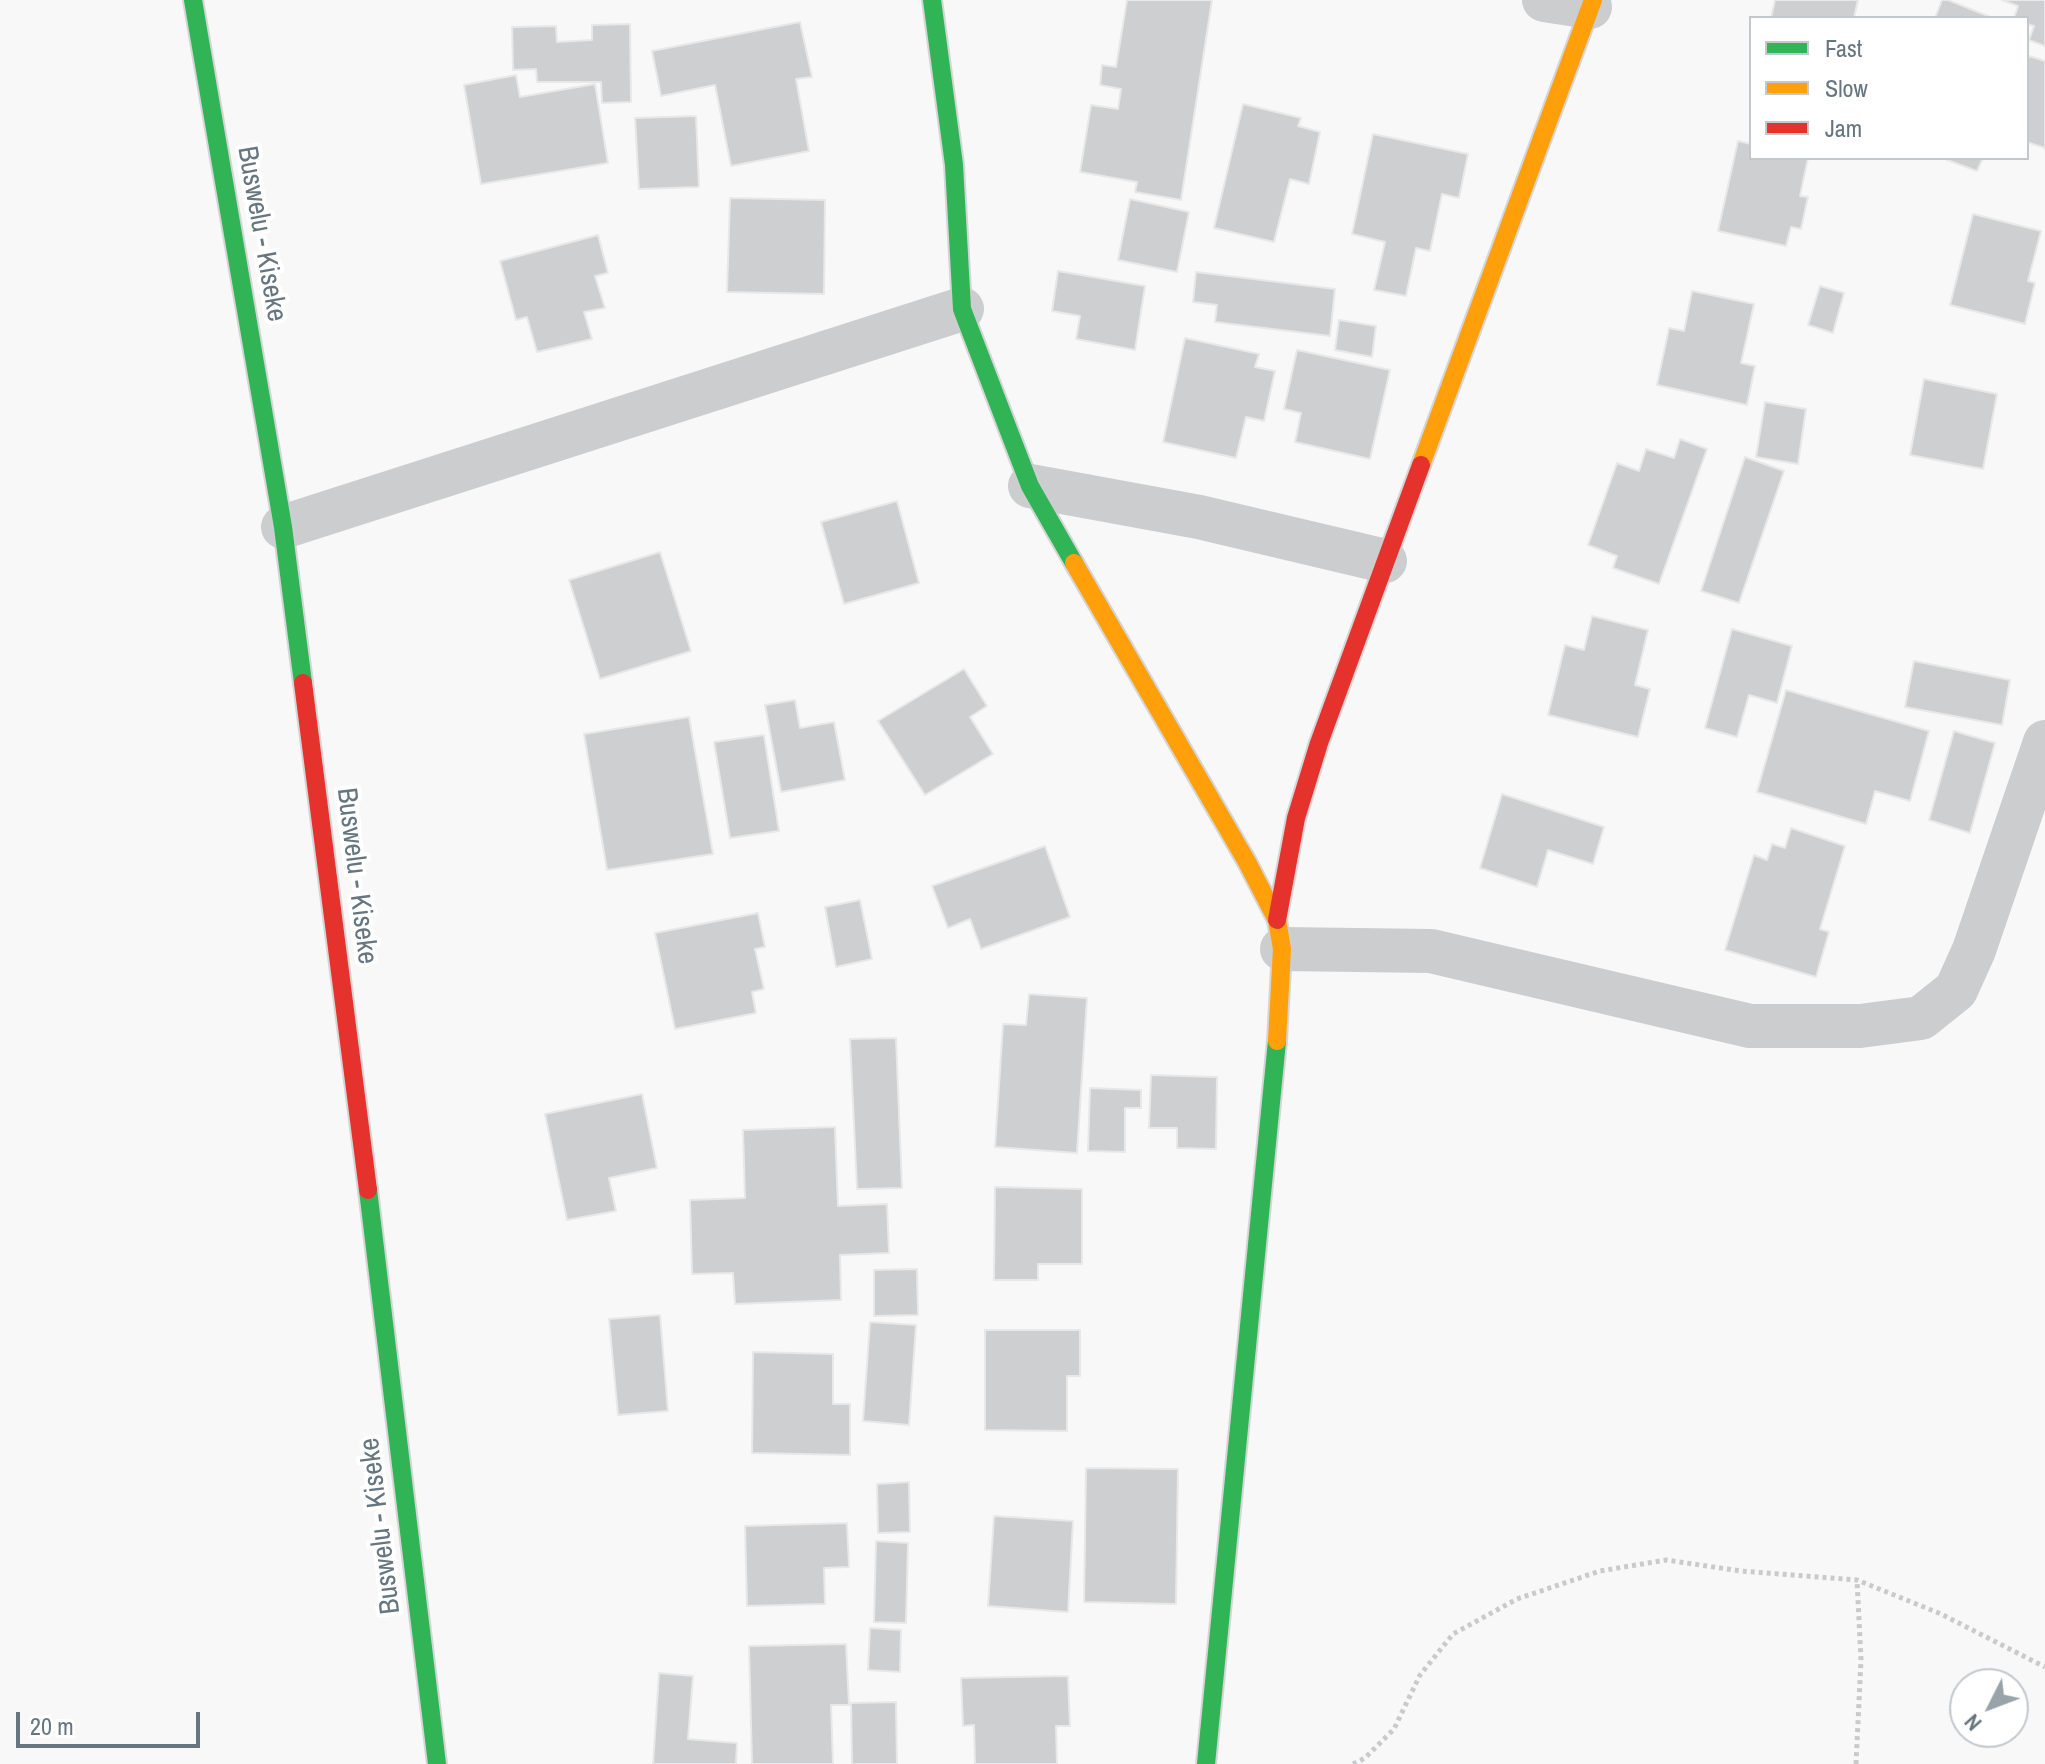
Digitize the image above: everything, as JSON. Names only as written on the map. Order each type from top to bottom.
[{"type":"street","name":"Buswelu - Kiseke","points":[[193,0],[283,527],[370,1202],[437,1764]]},
{"type":"street","points":[[932,0],[954,165],[962,309],[1030,486],[1247,862],[1279,935]]},
{"type":"street","points":[[1206,1764],[1276,1060],[1279,935],[1296,818],[1319,743],[1385,561],[1592,4],[1544,0]]},
{"type":"street","points":[[283,527],[962,309]]},
{"type":"street","points":[[1030,486],[1199,517],[1385,561]]},
{"type":"street","points":[[1279,935],[1431,951],[1750,1026],[1860,1026],[1921,1018],[1956,990],[1974,950],[2045,742]]},
{"type":"path","points":[[1353,1764],[1365,1758],[1394,1729],[1420,1675],[1453,1634],[1517,1599],[1600,1571],[1666,1560],[1741,1571],[1857,1580],[1941,1614],[2045,1667]]},
{"type":"path","points":[[1856,1764],[1861,1660],[1857,1580]]},
{"type":"building","points":[[1127,0],[1212,0],[1181,200],[1135,192],[1137,182],[1080,172],[1091,105],[1118,109],[1121,89],[1100,85],[1102,65],[1116,67]]},
{"type":"building","points":[[1775,0],[1858,0],[1854,16],[1771,16]]},
{"type":"building","points":[[1942,0],[1948,0],[1988,16],[1936,16]]},
{"type":"building","points":[[2002,0],[2045,0],[2045,46],[2029,40],[2034,26],[2029,25],[2029,16],[2015,16],[2018,6]]},
{"type":"building","points":[[800,22],[812,77],[796,79],[809,151],[731,166],[715,85],[661,96],[652,51]]},
{"type":"building","points":[[630,24],[631,102],[602,103],[601,82],[537,82],[536,69],[513,70],[512,27],[556,26],[557,42],[592,40],[592,25]]},
{"type":"building","points":[[2029,56],[2045,61],[2045,148],[2029,143]]},
{"type":"building","points":[[516,75],[520,97],[595,84],[608,163],[481,184],[464,85]]},
{"type":"building","points":[[1243,104],[1301,118],[1298,126],[1320,132],[1309,184],[1290,179],[1274,242],[1214,228]]},
{"type":"building","points":[[696,116],[699,187],[639,189],[635,118]]},
{"type":"building","points":[[1373,134],[1468,154],[1459,198],[1442,194],[1430,251],[1416,248],[1406,296],[1374,290],[1385,242],[1352,234]]},
{"type":"building","points":[[1738,141],[1749,144],[1749,160],[1808,160],[1800,196],[1808,197],[1801,229],[1791,227],[1786,246],[1718,231]]},
{"type":"building","points":[[1947,160],[1982,160],[1977,171]]},
{"type":"building","points":[[730,198],[825,200],[824,294],[727,292]]},
{"type":"building","points":[[1130,199],[1189,212],[1177,272],[1118,260]]},
{"type":"building","points":[[1973,214],[2041,231],[2028,281],[2035,283],[2025,324],[1950,305]]},
{"type":"building","points":[[598,235],[608,273],[595,276],[605,308],[584,312],[592,339],[537,352],[527,317],[516,320],[500,261]]},
{"type":"building","points":[[1058,271],[1145,286],[1135,350],[1076,339],[1080,316],[1052,311]]},
{"type":"building","points":[[1196,272],[1335,289],[1330,336],[1215,322],[1217,305],[1193,302]]},
{"type":"building","points":[[1820,286],[1844,293],[1833,333],[1808,325]]},
{"type":"building","points":[[1692,291],[1754,304],[1741,363],[1755,366],[1747,405],[1657,385],[1669,328],[1684,331]]},
{"type":"building","points":[[1339,320],[1376,326],[1372,357],[1335,350]]},
{"type":"building","points":[[1185,338],[1259,354],[1255,367],[1275,371],[1264,421],[1246,417],[1236,458],[1163,442]]},
{"type":"building","points":[[1297,350],[1390,370],[1370,459],[1295,442],[1301,413],[1284,409]]},
{"type":"building","points":[[1924,379],[1997,394],[1983,469],[1910,455]]},
{"type":"building","points":[[1765,402],[1806,409],[1798,464],[1756,457]]},
{"type":"building","points":[[1680,439],[1707,449],[1659,584],[1613,568],[1617,556],[1588,545],[1617,463],[1639,471],[1646,449],[1674,458]]},
{"type":"building","points":[[1745,457],[1784,471],[1739,603],[1701,591]]},
{"type":"building","points":[[897,501],[919,583],[844,604],[821,522]]},
{"type":"building","points":[[660,552],[691,651],[600,679],[569,580]]},
{"type":"building","points":[[1592,616],[1648,630],[1635,685],[1650,689],[1638,737],[1548,715],[1565,645],[1584,650]]},
{"type":"building","points":[[1732,629],[1792,646],[1777,703],[1749,695],[1737,737],[1705,728]]},
{"type":"building","points":[[1914,661],[2010,680],[2002,725],[1905,707]]},
{"type":"building","points":[[964,669],[987,706],[970,717],[993,754],[925,795],[878,721]]},
{"type":"building","points":[[1786,690],[1929,731],[1910,801],[1875,791],[1866,824],[1757,792]]},
{"type":"building","points":[[795,700],[800,728],[834,722],[845,780],[781,792],[765,705]]},
{"type":"building","points":[[689,717],[713,854],[607,870],[584,734]]},
{"type":"building","points":[[1954,731],[1995,743],[1970,833],[1929,820]]},
{"type":"building","points":[[764,735],[779,831],[730,838],[714,742]]},
{"type":"building","points":[[1502,794],[1604,827],[1593,864],[1548,850],[1537,887],[1480,868]]},
{"type":"building","points":[[1791,828],[1845,846],[1820,929],[1829,932],[1816,977],[1725,950],[1754,855],[1767,860],[1772,844],[1785,848]]},
{"type":"building","points":[[1045,846],[1070,917],[981,949],[970,919],[948,928],[932,886]]},
{"type":"building","points":[[860,900],[872,959],[836,967],[825,907]]},
{"type":"building","points":[[758,913],[765,947],[755,949],[764,989],[752,992],[756,1013],[675,1029],[655,933]]},
{"type":"building","points":[[1029,994],[1087,998],[1077,1153],[995,1147],[1003,1024],[1026,1025]]},
{"type":"building","points":[[896,1038],[902,1188],[857,1189],[850,1039]]},
{"type":"building","points":[[1151,1075],[1217,1077],[1216,1149],[1177,1148],[1177,1128],[1149,1128]]},
{"type":"building","points":[[1090,1088],[1141,1090],[1141,1108],[1125,1108],[1125,1152],[1088,1151]]},
{"type":"building","points":[[642,1094],[657,1168],[609,1178],[616,1211],[567,1220],[545,1114]]},
{"type":"building","points":[[835,1127],[838,1206],[887,1204],[889,1253],[840,1255],[841,1300],[735,1304],[733,1273],[692,1274],[690,1200],[745,1198],[743,1130]]},
{"type":"building","points":[[995,1187],[1082,1189],[1082,1264],[1038,1264],[1038,1280],[994,1280]]},
{"type":"building","points":[[917,1269],[918,1315],[874,1316],[874,1270]]},
{"type":"building","points":[[660,1315],[668,1411],[618,1415],[609,1319]]},
{"type":"building","points":[[870,1322],[916,1325],[909,1425],[863,1421]]},
{"type":"building","points":[[985,1330],[1080,1330],[1080,1376],[1067,1376],[1067,1431],[985,1430]]},
{"type":"building","points":[[753,1352],[833,1354],[833,1404],[850,1404],[850,1455],[752,1453]]},
{"type":"building","points":[[1086,1468],[1178,1469],[1176,1604],[1084,1602]]},
{"type":"building","points":[[909,1482],[910,1532],[878,1533],[877,1484]]},
{"type":"building","points":[[994,1516],[1073,1521],[1068,1612],[988,1606]]},
{"type":"building","points":[[847,1523],[849,1567],[824,1568],[825,1604],[747,1606],[745,1526]]},
{"type":"building","points":[[876,1541],[908,1543],[906,1623],[874,1622]]},
{"type":"building","points":[[870,1628],[901,1630],[900,1672],[868,1670]]},
{"type":"building","points":[[846,1644],[849,1705],[831,1705],[833,1764],[752,1764],[749,1646]]},
{"type":"building","points":[[659,1673],[693,1676],[688,1739],[737,1743],[736,1764],[653,1764]]},
{"type":"building","points":[[1068,1676],[1070,1726],[1056,1726],[1057,1764],[975,1764],[974,1725],[963,1726],[961,1678]]},
{"type":"building","points":[[896,1702],[897,1764],[852,1764],[851,1703]]},
{"type":"traffic: fast","points":[[193,0],[283,527],[303,683]]},
{"type":"traffic: fast","points":[[932,0],[954,165],[962,309],[1030,486],[1074,563]]},
{"type":"traffic: fast","points":[[1206,1764],[1277,1041]]},
{"type":"traffic: fast","points":[[368,1190],[437,1764]]},
{"type":"traffic: slow","points":[[1421,465],[1593,0]]},
{"type":"traffic: slow","points":[[1074,563],[1247,862],[1277,920],[1282,949],[1277,1041]]},
{"type":"traffic: jam","points":[[1277,920],[1296,818],[1319,743],[1421,465]]},
{"type":"traffic: jam","points":[[303,683],[368,1190]]}]
